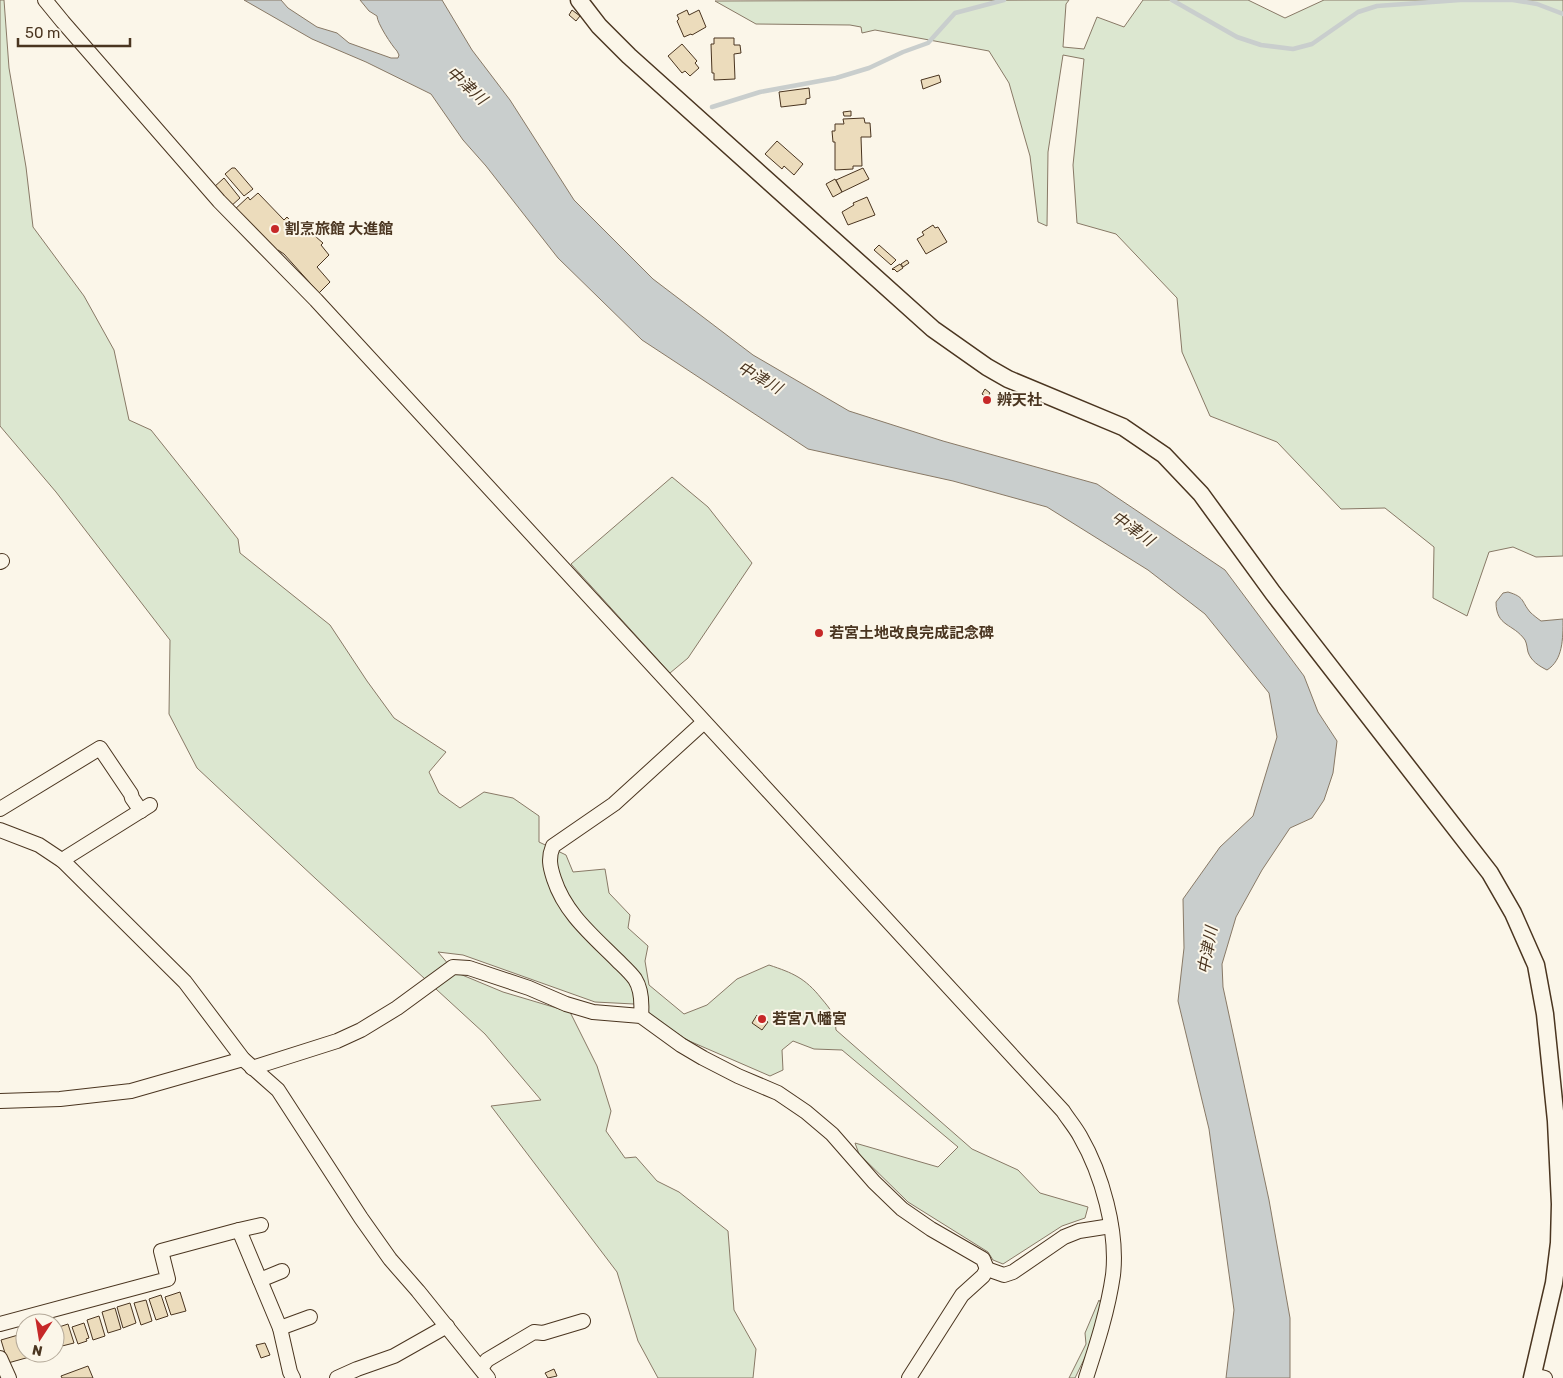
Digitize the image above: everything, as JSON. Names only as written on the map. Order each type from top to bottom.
[{"type":"street","points":[[46,0],[219,201],[310,294],[966,1004],[1062,1111],[1080,1135],[1099,1177],[1114,1248],[1113,1274],[1099,1338],[1086,1378]]},
{"type":"street","points":[[579,0],[599,26],[629,56],[933,329],[987,367],[1008,379],[1123,428],[1164,455],[1201,494],[1272,592],[1490,873],[1514,913],[1536,965],[1546,1014],[1552,1073],[1560,1204],[1559,1243],[1554,1283],[1537,1377]]},
{"type":"street","points":[[640,1016],[642,1002],[636,980],[574,916],[564,903],[552,873],[549,861],[550,852],[553,846],[614,804],[704,722]]},
{"type":"street","points":[[0,808],[58,779],[100,748],[145,808],[63,861]]},
{"type":"street","points":[[0,830],[40,845],[63,861],[185,982],[247,1064],[278,1090],[361,1218],[390,1259],[484,1373]]},
{"type":"street","points":[[0,1101],[60,1099],[131,1091],[337,1041],[361,1030],[397,1008],[453,968],[474,970],[593,1012],[640,1016],[681,1046],[702,1058],[778,1093],[806,1112],[832,1134],[874,1182],[902,1209],[931,1229],[982,1259],[987,1269],[1004,1275],[1013,1272],[1064,1237],[1080,1231],[1110,1226]]},
{"type":"street","points":[[0,1324],[168,1279],[161,1251],[261,1225]]},
{"type":"street","points":[[239,1230],[280,1328],[293,1378]]},
{"type":"street","points":[[909,1378],[962,1295],[983,1276],[987,1269]]},
{"type":"street","points":[[260,1280],[282,1271]]},
{"type":"street","points":[[280,1328],[310,1317]]},
{"type":"street","points":[[484,1373],[488,1360],[534,1332],[543,1333],[583,1321]]},
{"type":"street","points":[[337,1378],[394,1356],[446,1326]]},
{"type":"street","points":[[0,1358],[9,1378]]},
{"type":"green space","points":[[0,0],[4,0],[9,68],[26,167],[33,227],[84,296],[114,350],[129,420],[151,430],[238,539],[240,553],[330,625],[394,718],[446,752],[429,772],[439,793],[460,808],[484,792],[513,798],[539,816],[539,842],[566,855],[573,872],[605,869],[609,893],[630,915],[628,928],[648,946],[645,961],[649,985],[684,1014],[707,1005],[737,979],[769,965],[792,974],[804,981],[815,991],[832,1012],[836,1030],[972,1149],[1018,1170],[1040,1193],[1088,1207],[1085,1218],[1062,1226],[1003,1264],[993,1260],[988,1252],[908,1202],[859,1154],[855,1143],[938,1167],[958,1147],[842,1050],[814,1049],[793,1041],[782,1050],[783,1070],[770,1076],[687,1040],[634,1004],[595,1002],[463,955],[438,952],[455,972],[503,992],[570,1012],[597,1066],[611,1111],[606,1131],[625,1158],[636,1157],[657,1181],[679,1192],[728,1231],[734,1310],[756,1349],[753,1378],[658,1378],[638,1341],[617,1272],[491,1106],[541,1100],[485,1034],[197,768],[169,714],[170,640],[56,492],[0,426]]},
{"type":"green space","points":[[1069,0],[1066,4],[1063,47],[1084,49],[1097,17],[1124,27],[1143,0],[1248,0],[1285,18],[1324,0],[1563,0],[1563,556],[1536,557],[1513,547],[1489,552],[1467,616],[1433,598],[1434,547],[1385,508],[1341,509],[1277,442],[1210,416],[1182,352],[1177,298],[1116,234],[1077,223],[1073,165],[1084,59],[1063,55],[1048,152],[1047,226],[1038,222],[1030,156],[1009,83],[989,51],[875,30],[862,33],[861,27],[850,25],[756,24],[715,1]]},
{"type":"green space","points":[[672,477],[708,507],[752,563],[688,658],[670,673],[571,564]]},
{"type":"green space","points":[[1099,1300],[1102,1305],[1089,1349],[1075,1378],[1069,1378],[1086,1344],[1085,1333]]},
{"type":"water","name":"中津川","points":[[244,0],[281,0],[288,8],[317,27],[337,33],[349,43],[391,58],[398,58],[397,51],[388,40],[377,16],[369,11],[360,0],[442,0],[472,50],[510,100],[574,200],[653,279],[753,355],[849,411],[943,441],[1097,484],[1225,570],[1304,676],[1318,712],[1337,741],[1333,773],[1324,800],[1312,818],[1290,828],[1262,870],[1236,917],[1222,964],[1223,987],[1269,1200],[1290,1318],[1290,1378],[1226,1378],[1234,1310],[1209,1129],[1178,1001],[1184,948],[1183,899],[1220,847],[1253,816],[1277,737],[1269,693],[1205,614],[1148,570],[1047,507],[953,481],[808,449],[642,340],[558,258],[486,166],[463,140],[431,94],[366,62],[312,39]]},
{"type":"water","points":[[1508,592],[1520,598],[1530,612],[1541,621],[1563,619],[1559,655],[1547,670],[1533,661],[1529,655],[1525,640],[1502,621],[1499,616],[1496,602],[1503,593]]},
{"type":"building","points":[[572,10],[580,16],[576,21],[569,15]]},
{"type":"building","points":[[687,10],[689,15],[699,10],[706,27],[684,37],[677,21],[679,19],[677,15]]},
{"type":"building","points":[[714,38],[734,38],[734,45],[740,45],[741,53],[734,54],[735,79],[714,80],[711,44],[714,44]]},
{"type":"building","points":[[682,44],[697,61],[695,63],[699,68],[690,76],[685,71],[682,73],[668,56]]},
{"type":"building","points":[[939,75],[941,82],[923,89],[921,80]]},
{"type":"building","points":[[809,88],[810,98],[806,99],[806,104],[781,107],[779,92]]},
{"type":"building","points":[[851,111],[851,116],[844,116],[843,112]]},
{"type":"building","points":[[864,118],[865,123],[870,123],[871,137],[861,137],[862,166],[853,166],[853,169],[835,170],[835,142],[833,142],[832,131],[835,131],[835,124],[844,124],[843,119]]},
{"type":"building","points":[[777,141],[803,164],[794,175],[784,166],[782,169],[765,154]]},
{"type":"building","points":[[232,168],[235,168],[253,189],[244,196],[225,174]]},
{"type":"building","points":[[863,168],[869,179],[842,192],[836,180]]},
{"type":"building","points":[[224,178],[240,198],[230,207],[213,188]]},
{"type":"building","points":[[835,179],[842,192],[833,197],[826,184]]},
{"type":"building","points":[[258,193],[284,220],[287,217],[297,228],[301,224],[323,243],[321,245],[329,255],[317,267],[330,282],[319,293],[284,254],[278,250],[276,252],[233,211],[248,197],[250,200]]},
{"type":"building","points":[[867,197],[875,215],[848,225],[842,212],[854,205],[853,203]]},
{"type":"building","points":[[933,225],[935,228],[938,227],[947,242],[926,254],[917,239],[924,235],[922,232]]},
{"type":"building","points":[[879,245],[896,260],[891,265],[874,250]]},
{"type":"building","points":[[907,260],[909,263],[903,267],[901,264]]},
{"type":"building","points":[[900,264],[903,268],[897,272],[892,269]]},
{"type":"building","points":[[985,389],[990,393],[987,398],[982,394]]},
{"type":"building","points":[[757,1015],[759,1017],[761,1015],[768,1022],[762,1030],[752,1023]]},
{"type":"building","points":[[180,1292],[186,1311],[171,1315],[165,1297]]},
{"type":"building","points":[[161,1295],[168,1316],[156,1320],[149,1299]]},
{"type":"building","points":[[146,1300],[152,1321],[141,1325],[134,1303]]},
{"type":"building","points":[[130,1303],[136,1323],[123,1328],[117,1307]]},
{"type":"building","points":[[115,1308],[121,1329],[108,1333],[102,1312]]},
{"type":"building","points":[[99,1316],[105,1336],[93,1340],[87,1320]]},
{"type":"building","points":[[84,1323],[89,1338],[86,1339],[87,1341],[78,1344],[72,1327]]},
{"type":"building","points":[[68,1324],[74,1343],[65,1345],[65,1325]]},
{"type":"building","points":[[15,1336],[15,1361],[8,1363],[1,1340]]},
{"type":"building","points":[[265,1343],[270,1355],[261,1358],[256,1345]]},
{"type":"building","points":[[88,1366],[93,1378],[62,1378],[61,1376]]},
{"type":"building","points":[[554,1369],[557,1376],[548,1378],[545,1373]]},
{"type":"waterway","points":[[712,107],[760,92],[836,78],[869,68],[928,43],[955,13],[1004,0]]},
{"type":"waterway","points":[[1172,0],[1237,37],[1261,45],[1293,49],[1312,44],[1358,12],[1377,6],[1460,0],[1513,0],[1537,4],[1563,14]]},
{"type":"place","name":"割烹旅館 大進館","points":[[275,229]]},
{"type":"place","name":"辨天社","points":[[987,400]]},
{"type":"place","name":"若宮土地改良完成記念碑","points":[[819,633]]},
{"type":"place","name":"若宮八幡宮","points":[[762,1019]]}]
